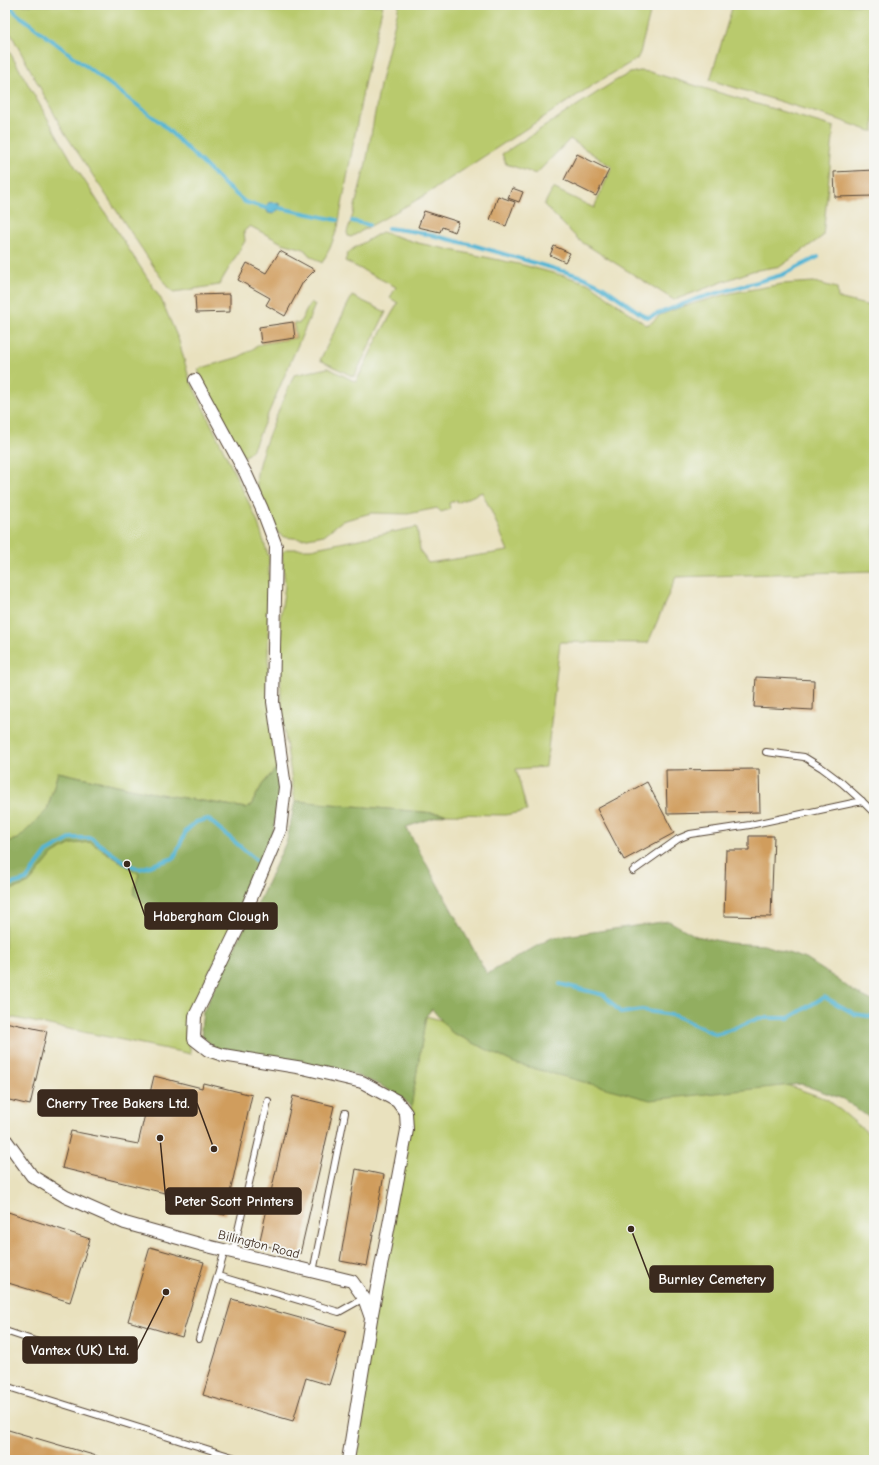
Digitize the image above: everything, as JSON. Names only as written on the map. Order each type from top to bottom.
[{"type":"street","points":[[195,380],[246,474],[262,509],[276,546],[273,702],[285,787],[280,830],[240,924],[195,1016],[194,1039],[208,1050],[223,1055],[303,1068],[362,1082],[397,1101],[406,1113],[407,1130],[371,1319]]},
{"type":"street","name":"Billington Road","points":[[5,1139],[32,1176],[66,1197],[125,1223],[229,1251],[352,1281],[364,1298],[371,1319],[348,1460]]},
{"type":"lane","points":[[766,752],[804,757],[822,768],[862,801],[874,813]]},
{"type":"lane","points":[[633,871],[678,839],[690,834],[750,825],[862,801]]},
{"type":"lane","points":[[200,1339],[218,1276],[229,1251],[268,1101]]},
{"type":"lane","points":[[313,1272],[345,1113]]},
{"type":"lane","points":[[218,1276],[339,1312],[364,1298]]},
{"type":"lane","points":[[5,1331],[54,1347]]},
{"type":"lane","points":[[5,1386],[226,1458],[242,1460]]},
{"type":"green space","points":[[5,5],[383,5],[365,80],[338,227],[330,248],[322,263],[309,255],[304,249],[282,243],[250,226],[244,231],[245,241],[219,285],[174,292],[168,288],[64,132],[5,23]]},
{"type":"green space","points":[[399,5],[652,5],[640,53],[637,59],[596,83],[422,197],[351,237],[348,236],[347,232],[366,163],[380,85]]},
{"type":"green space","points":[[733,5],[874,5],[874,131],[710,80]]},
{"type":"green space","points":[[5,44],[73,163],[161,299],[179,341],[189,378],[257,520],[269,558],[268,659],[278,766],[262,785],[251,805],[246,808],[153,793],[58,772],[47,810],[18,839],[5,842]]},
{"type":"green space","points":[[640,71],[650,72],[834,127],[823,236],[781,266],[752,271],[674,300],[580,241],[544,205],[553,188],[594,208],[612,167],[570,139],[536,174],[506,164],[502,154],[615,81],[630,73]]},
{"type":"green space","points":[[382,232],[418,243],[523,265],[590,284],[646,325],[651,323],[660,315],[681,307],[732,293],[782,284],[814,282],[837,288],[838,298],[874,307],[874,571],[676,577],[648,643],[560,642],[546,767],[516,769],[527,811],[505,815],[446,814],[295,801],[281,709],[280,620],[285,586],[282,553],[286,549],[311,549],[417,527],[420,550],[428,563],[508,551],[482,492],[457,503],[457,500],[449,503],[450,509],[441,512],[437,508],[408,514],[371,513],[342,521],[324,535],[302,539],[284,537],[278,533],[261,497],[257,485],[259,462],[270,431],[294,375],[328,368],[356,382],[381,332],[398,303],[390,298],[396,287],[345,261],[348,253],[354,248]]},
{"type":"green space","points":[[352,296],[386,312],[354,377],[320,360]]},
{"type":"green space","points":[[311,302],[315,305],[253,449],[246,456],[243,456],[202,382],[198,369],[239,357],[261,344],[296,338],[294,323],[299,324]]},
{"type":"green space","points":[[278,766],[281,791],[273,832],[232,926],[159,914],[133,894],[139,874],[90,842],[71,844],[53,854],[29,883],[8,891],[5,890],[5,842],[18,839],[47,810],[58,772],[153,793],[246,808],[251,805],[262,785]]},
{"type":"green space","points":[[295,801],[446,814],[406,827],[487,974],[551,938],[669,921],[696,936],[729,943],[764,945],[806,959],[853,991],[874,1002],[874,1121],[843,1099],[801,1084],[650,1100],[514,1063],[451,1032],[432,1009],[426,1016],[411,1108],[405,1100],[380,1085],[345,1071],[216,1049],[203,1037],[201,1029],[203,1012],[244,928],[261,897],[287,840]]},
{"type":"green space","points":[[91,842],[140,874],[159,914],[232,926],[194,1003],[187,1030],[191,1054],[5,1016],[5,890],[8,891],[29,883],[52,854],[71,844]]},
{"type":"green space","points":[[426,1016],[666,1083],[769,1079],[827,1099],[874,1138],[874,1460],[348,1460]]},
{"type":"water","points":[[273,202],[280,204],[280,208],[273,214],[268,213],[266,208],[268,203]]},
{"type":"building","points":[[577,154],[609,170],[596,196],[564,180]]},
{"type":"building","points":[[874,170],[874,196],[835,197],[834,172]]},
{"type":"building","points":[[512,188],[523,192],[519,202],[508,198]]},
{"type":"building","points":[[498,196],[515,202],[506,226],[490,220]]},
{"type":"building","points":[[424,211],[459,222],[455,232],[442,227],[440,232],[418,227]]},
{"type":"building","points":[[554,246],[570,253],[565,262],[550,255]]},
{"type":"building","points":[[280,251],[315,270],[303,282],[285,316],[266,305],[270,298],[238,280],[247,263],[266,273]]},
{"type":"building","points":[[230,294],[230,312],[196,313],[195,295]]},
{"type":"building","points":[[293,322],[295,338],[261,343],[259,327]]},
{"type":"building","points":[[756,677],[814,680],[813,710],[754,707]]},
{"type":"building","points":[[759,769],[760,812],[667,814],[666,770]]},
{"type":"building","points":[[647,782],[674,833],[624,860],[597,809]]},
{"type":"building","points":[[749,836],[774,836],[771,917],[724,916],[726,850],[749,850]]},
{"type":"building","points":[[5,1022],[47,1031],[30,1105],[5,1099]]},
{"type":"building","points":[[154,1076],[202,1088],[203,1083],[252,1095],[225,1215],[175,1203],[177,1196],[62,1168],[71,1131],[138,1144]]},
{"type":"building","points":[[293,1096],[334,1106],[300,1254],[259,1244]]},
{"type":"building","points":[[356,1169],[384,1175],[367,1266],[340,1261]]},
{"type":"building","points":[[5,1211],[90,1239],[70,1302],[5,1282]]},
{"type":"building","points":[[150,1247],[204,1262],[182,1337],[128,1321]]},
{"type":"building","points":[[232,1299],[346,1331],[329,1385],[306,1378],[293,1421],[203,1395]]},
{"type":"building","points":[[5,1429],[100,1457],[100,1460],[5,1460]]},
{"type":"waterway","points":[[12,5],[12,9],[17,14],[161,123],[225,185],[245,202],[266,208]]},
{"type":"waterway","points":[[280,208],[337,220]]},
{"type":"waterway","points":[[352,221],[369,225]]},
{"type":"waterway","points":[[388,228],[418,232],[473,245],[583,277],[602,286],[644,316],[649,317],[696,299],[782,275],[818,257]]},
{"type":"waterway","points":[[5,886],[26,880],[47,852],[72,838],[91,838],[127,864],[140,869],[174,858],[186,831],[196,822],[208,819],[256,860]]},
{"type":"waterway","points":[[560,984],[604,995],[621,1013],[642,1010],[676,1016],[715,1034],[727,1031],[759,1018],[789,1018],[824,997],[855,1014],[874,1017]]},
{"type":"place","name":"Habergham Clough","points":[[127,864]]},
{"type":"place","name":"Peter Scott Printers","points":[[160,1138]]},
{"type":"place","name":"Cherry Tree Bakers Ltd.","points":[[214,1149]]},
{"type":"place","name":"Burnley Cemetery","points":[[631,1229]]},
{"type":"place","name":"Vantex (UK) Ltd.","points":[[166,1292]]}]
